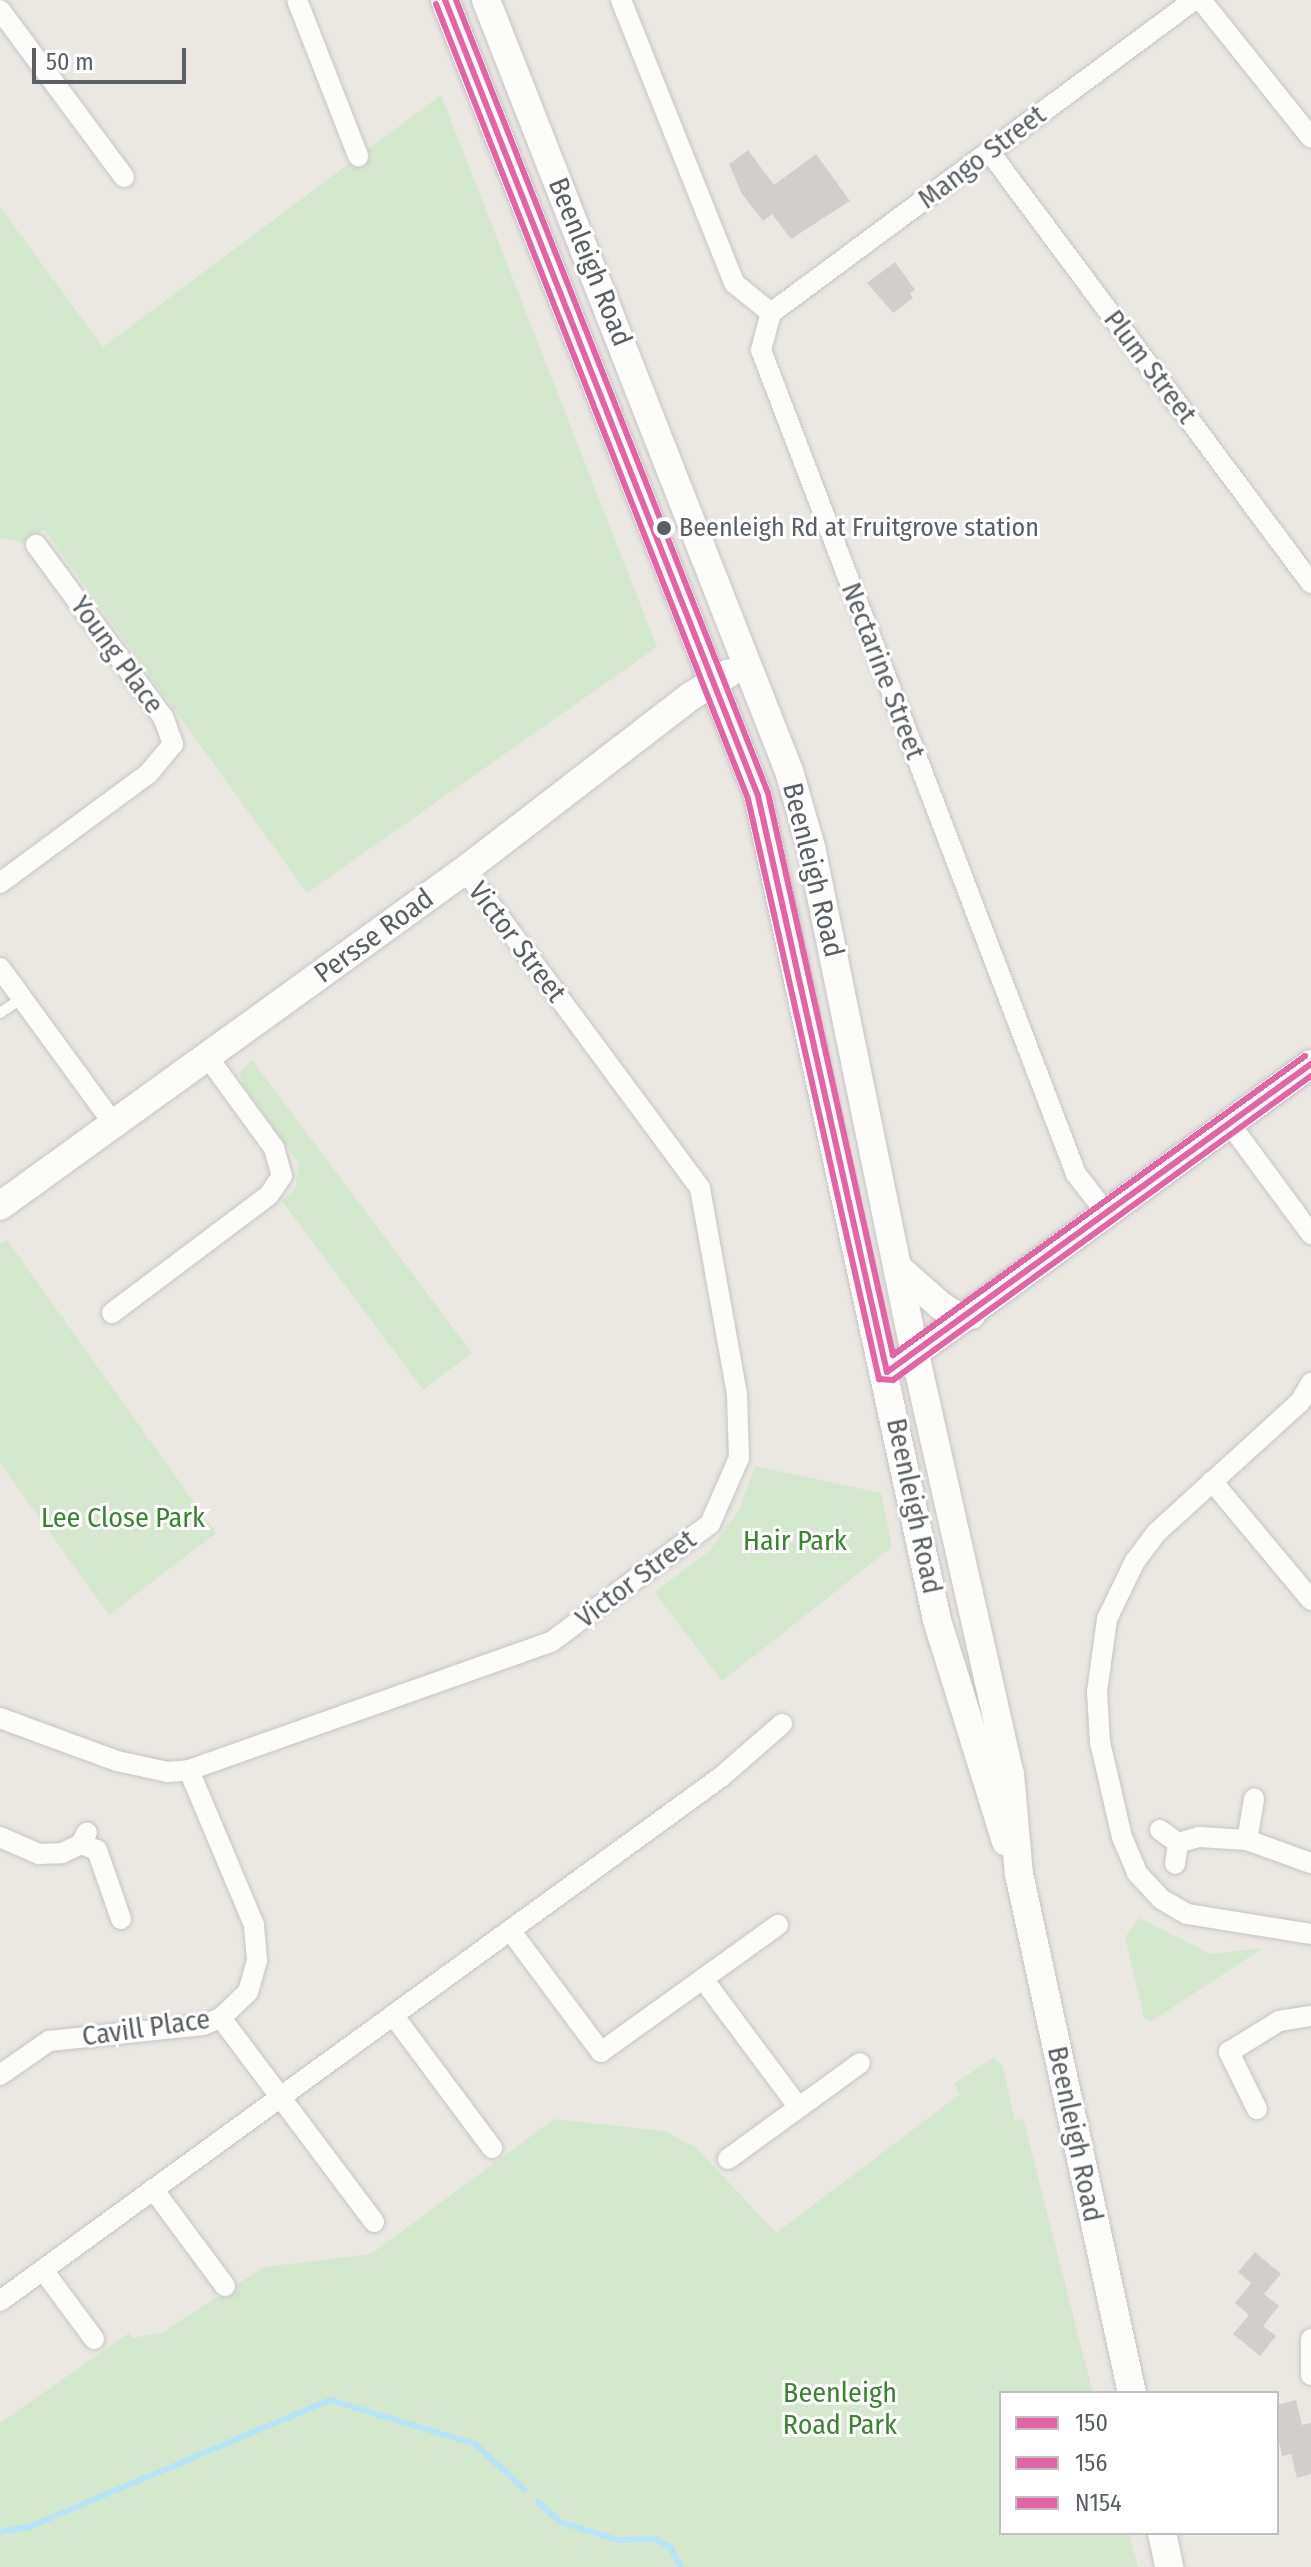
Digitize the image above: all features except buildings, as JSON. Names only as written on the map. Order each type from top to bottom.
[{"type":"main road","name":"Beenleigh Road","points":[[445,0],[758,796],[887,1372],[937,1620],[988,1793],[1019,1874]]},
{"type":"main road","name":"Beenleigh Road","points":[[486,0],[789,771],[811,847],[915,1354],[1010,1774],[1019,1874],[1132,2391]]},
{"type":"main road","name":"Persse Road","points":[[0,1206],[465,870],[712,680],[747,666]]},
{"type":"main road","points":[[887,1372],[971,1315],[1311,1064]]},
{"type":"main road","points":[[899,1269],[929,1298],[957,1316],[971,1315]]},
{"type":"main road","points":[[1162,2535],[1169,2567]]},
{"type":"street","points":[[297,0],[358,156]]},
{"type":"street","points":[[621,0],[734,283],[771,313]]},
{"type":"street","name":"Mango Street","points":[[771,313],[1194,0]]},
{"type":"street","points":[[1201,0],[1311,138]]},
{"type":"street","points":[[0,10],[124,177]]},
{"type":"street","name":"Plum Street","points":[[989,151],[1311,583]]},
{"type":"street","name":"Nectarine Street","points":[[771,313],[761,350],[814,492],[1076,1174],[1108,1215]]},
{"type":"street","name":"Young Place","points":[[0,883],[148,774],[173,744],[163,717],[36,545]]},
{"type":"street","name":"Victor Street","points":[[0,1718],[117,1761],[168,1772],[189,1770],[551,1642],[710,1524],[739,1458],[737,1394],[700,1188],[465,870]]},
{"type":"street","points":[[0,968],[113,1123]]},
{"type":"street","points":[[112,1313],[269,1195],[282,1176],[274,1148],[207,1056]]},
{"type":"street","points":[[1230,1124],[1311,1234]]},
{"type":"street","points":[[1311,1383],[1300,1402],[1157,1532],[1120,1589],[1099,1657],[1100,1742],[1122,1837],[1137,1873],[1161,1899],[1187,1914],[1215,1922],[1311,1934]]},
{"type":"street","points":[[1212,1481],[1311,1600]]},
{"type":"street","points":[[0,2301],[721,1777],[782,1724]]},
{"type":"street","points":[[761,1741],[762,1763]]},
{"type":"street","name":"Cavill Place","points":[[0,2075],[49,2041],[203,2025],[221,2018],[248,1992],[257,1960],[254,1925],[189,1770]]},
{"type":"street","points":[[1247,1840],[1254,1799]]},
{"type":"street","points":[[1160,1830],[1177,1854],[1199,1837],[1247,1840],[1311,1863]]},
{"type":"street","points":[[0,1837],[39,1854],[62,1853],[84,1838],[97,1850],[121,1919]]},
{"type":"street","points":[[510,1930],[601,2052],[778,1925]]},
{"type":"street","points":[[703,1979],[797,2105]]},
{"type":"street","points":[[393,2015],[492,2148]]},
{"type":"street","points":[[1257,2109],[1229,2052],[1279,2021],[1311,2016]]},
{"type":"street","points":[[221,2018],[374,2222]]},
{"type":"street","points":[[728,2159],[797,2105],[860,2063]]},
{"type":"street","points":[[153,2189],[225,2286]]},
{"type":"street","points":[[43,2270],[94,2339]]},
{"type":"street","points":[[1311,2339],[1311,2375]]},
{"type":"lane","points":[[0,1013],[22,998]]},
{"type":"green space","points":[[441,95],[657,647],[307,893],[44,529],[24,543],[0,538],[0,207],[103,347]]},
{"type":"green space","points":[[252,1060],[472,1353],[423,1390],[282,1201],[295,1189],[299,1164],[243,1084],[240,1073]]},
{"type":"green space","name":"Lee Close Park","points":[[7,1240],[216,1533],[109,1615],[0,1463],[0,1244]]},
{"type":"green space","name":"Hair Park","points":[[755,1466],[881,1493],[892,1547],[722,1681],[654,1592],[710,1550],[739,1510]]},
{"type":"green space","points":[[1139,1918],[1211,1954],[1263,1948],[1152,2021],[1144,2018],[1125,1937]]},
{"type":"green space","name":"Beenleigh Road Park","points":[[993,2058],[1003,2066],[1015,2122],[1023,2118],[1092,2391],[999,2391],[999,2535],[1130,2535],[1138,2567],[0,2567],[0,2423],[129,2333],[133,2338],[163,2332],[264,2267],[371,2254],[554,2119],[664,2131],[697,2148],[776,2233],[960,2094],[954,2084]]},
{"type":"waterway","points":[[0,2532],[29,2527],[330,2400],[475,2444],[524,2489]]},
{"type":"waterway","points":[[538,2502],[560,2522],[618,2540],[655,2539],[670,2547],[681,2567]]},
{"type":"transit line","name":"150","points":[[445,0],[758,796],[887,1372],[1311,1064]]},
{"type":"transit line","name":"N154","points":[[456,0],[768,793],[893,1355],[1305,1056]]},
{"type":"transit line","name":"156","points":[[436,4],[748,799],[879,1379],[893,1380],[1311,1076]]},
{"type":"place","name":"Beenleigh Rd at Fruitgrove station","points":[[664,528]]}]
